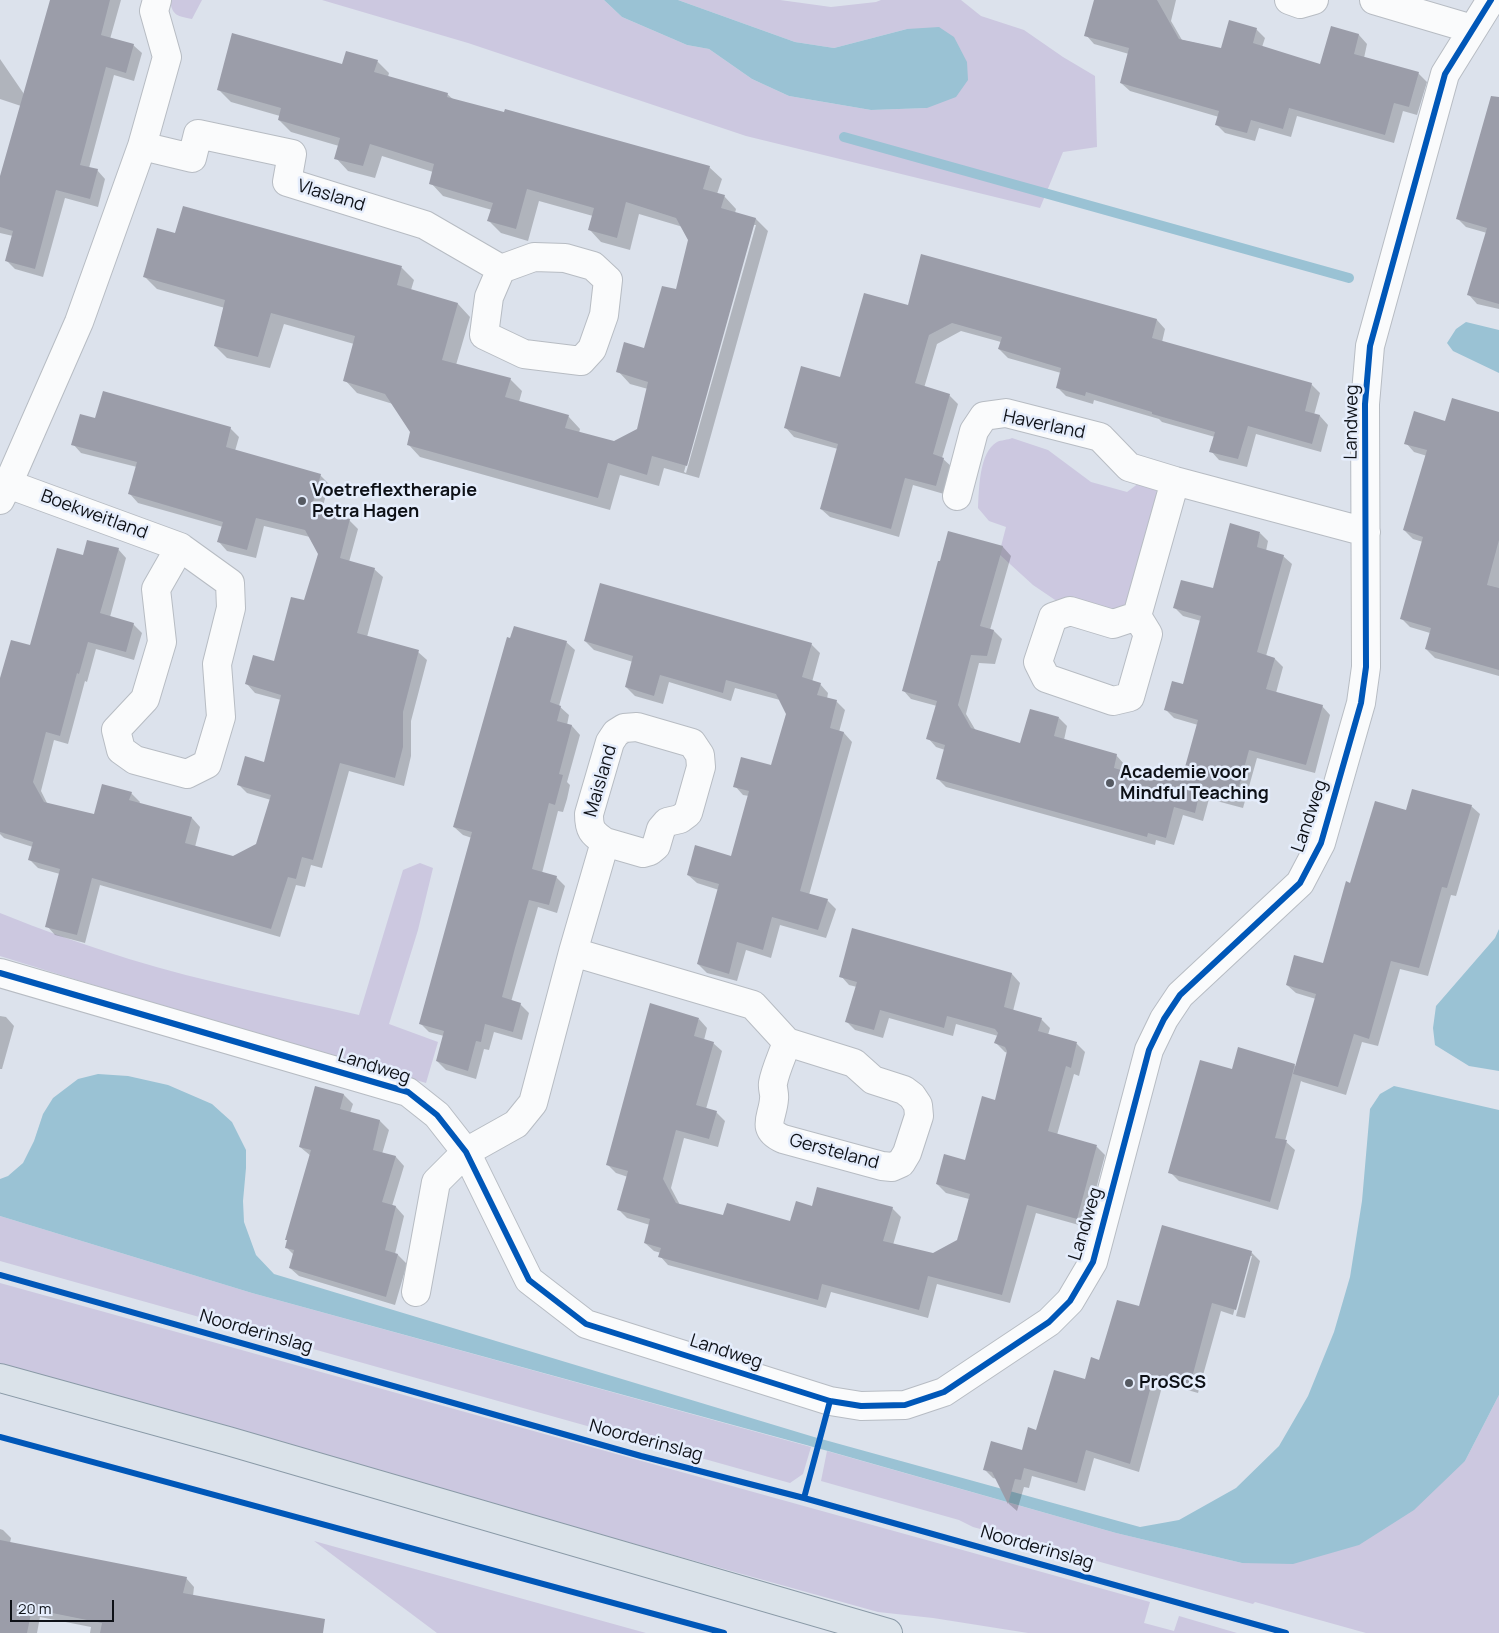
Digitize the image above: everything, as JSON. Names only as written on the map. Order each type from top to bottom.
[{"type":"main road","points":[[0,1378],[228,1441],[888,1633]]},
{"type":"street","points":[[4,492],[79,322],[142,146],[167,57],[154,11],[157,0]]},
{"type":"street","points":[[1289,0],[1300,4],[1314,0]]},
{"type":"street","points":[[1374,0],[1472,29]]},
{"type":"street","name":"Landweg","points":[[0,973],[408,1092],[437,1115],[466,1152],[530,1280],[586,1324],[830,1401],[861,1406],[905,1404],[944,1392],[1049,1322],[1070,1301],[1093,1262],[1150,1050],[1164,1019],[1180,995],[1300,883],[1321,843],[1361,703],[1366,667],[1365,404],[1370,346],[1445,74],[1491,0]]},
{"type":"street","name":"Vlasland","points":[[142,146],[192,158],[198,134],[292,154],[287,182],[426,225],[501,269]]},
{"type":"street","points":[[534,257],[565,258],[593,266],[608,280],[604,315],[592,349],[581,361],[524,354],[484,335],[489,297],[501,269],[534,257]]},
{"type":"street","name":"Haverland","points":[[957,496],[974,431],[984,416],[1006,413],[1100,437],[1129,467],[1366,532]]},
{"type":"street","points":[[1137,616],[1175,481]]},
{"type":"street","name":"Boekweitland","points":[[4,492],[180,547],[230,583],[231,608],[217,664],[221,717],[207,764],[187,774],[135,760],[121,750],[116,730],[146,699],[162,642],[156,589],[180,547]]},
{"type":"street","name":"Maisland","points":[[636,727],[692,743],[700,754],[701,767],[688,813],[680,819],[667,822],[661,828],[656,846],[650,851],[643,852],[605,842],[594,834],[589,824],[589,814],[610,742],[616,733],[624,728],[636,727]]},
{"type":"street","name":"Maisland","points":[[466,1152],[516,1124],[533,1103],[573,952],[605,842]]},
{"type":"street","points":[[573,952],[753,1005],[787,1042]]},
{"type":"street","name":"Gersteland","points":[[787,1042],[854,1063],[873,1080],[904,1090],[912,1096],[918,1105],[919,1116],[907,1153],[901,1163],[892,1167],[882,1166],[774,1136],[770,1128],[769,1117],[774,1100],[773,1083],[787,1042]]},
{"type":"street","points":[[416,1292],[436,1182],[466,1152]]},
{"type":"shaded area","points":[[170,0],[202,0],[192,19],[176,14],[172,9]]},
{"type":"shaded area","points":[[322,0],[604,0],[622,17],[687,45],[709,49],[752,79],[789,96],[871,110],[927,108],[907,29],[834,48],[795,42],[678,0],[780,0],[831,7],[881,0],[961,0],[981,16],[1024,30],[1095,76],[1097,147],[1063,152],[1040,208],[746,136],[468,43]]},
{"type":"shaded area","points":[[1012,438],[1048,450],[1091,482],[1127,492],[1143,480],[1158,486],[1125,614],[1102,606],[1068,602],[1064,606],[1033,585],[999,554],[1006,527],[989,521],[978,508],[981,472],[991,447],[997,442]]},
{"type":"shaded area","points":[[420,863],[433,868],[418,930],[389,1024],[438,1042],[426,1083],[0,956],[0,913],[80,943],[157,967],[359,1015],[403,870]]},
{"type":"shaded area","points":[[0,1216],[252,1293],[811,1447],[803,1474],[790,1483],[0,1261]]},
{"type":"shaded area","points":[[0,1283],[1150,1602],[1144,1623],[1174,1631],[1179,1616],[1237,1633],[1028,1633],[933,1618],[878,1612],[0,1367]]},
{"type":"shaded area","points":[[1499,1395],[1499,1633],[1366,1633],[973,1527],[959,1520],[821,1481],[827,1451],[1116,1533],[1242,1563],[1465,1461]]},
{"type":"shaded area","points":[[314,1541],[646,1633],[437,1633]]},
{"type":"water","points":[[604,0],[678,0],[795,42],[834,48],[907,29],[939,27],[954,37],[967,62],[968,80],[956,97],[927,108],[871,110],[789,96],[752,79],[709,49],[687,45],[622,17]]},
{"type":"water","points":[[1466,322],[1499,330],[1499,373],[1453,351],[1447,343],[1456,329]]},
{"type":"water","points":[[1499,929],[1499,1071],[1469,1066],[1435,1045],[1433,1028],[1436,1006],[1495,938]]},
{"type":"water","points":[[98,1074],[128,1076],[168,1085],[212,1104],[232,1122],[246,1150],[243,1201],[244,1222],[256,1255],[274,1274],[814,1437],[1140,1527],[1179,1520],[1236,1488],[1279,1446],[1308,1396],[1334,1332],[1350,1277],[1362,1201],[1370,1109],[1380,1094],[1394,1086],[1499,1110],[1499,1395],[1465,1461],[1414,1510],[1359,1545],[1293,1564],[1242,1563],[1116,1533],[828,1451],[252,1293],[0,1216],[0,1179],[8,1176],[23,1163],[34,1141],[43,1114],[53,1098],[78,1079]]},
{"type":"building","points":[[50,0],[110,0],[101,35],[134,44],[126,73],[106,67],[80,165],[98,169],[90,199],[56,190],[35,269],[5,261],[13,231],[0,227],[0,176]]},
{"type":"building","points":[[1094,0],[1157,0],[1179,39],[1221,48],[1229,20],[1257,28],[1253,43],[1320,64],[1331,26],[1359,34],[1354,54],[1419,72],[1409,107],[1394,103],[1385,135],[1289,108],[1283,129],[1251,120],[1247,133],[1215,125],[1219,111],[1120,83],[1129,48],[1084,36]]},
{"type":"building","points":[[232,33],[342,64],[346,51],[378,60],[374,72],[448,93],[447,97],[504,112],[505,109],[710,166],[703,189],[725,195],[721,208],[756,218],[687,466],[652,456],[647,475],[608,463],[598,498],[407,445],[410,432],[385,394],[343,381],[355,336],[271,313],[258,357],[214,346],[225,300],[143,277],[157,228],[175,233],[183,206],[402,266],[397,285],[458,303],[442,360],[511,378],[505,397],[569,415],[565,428],[614,441],[637,429],[648,382],[616,372],[624,342],[644,348],[662,286],[676,289],[688,240],[676,218],[626,202],[617,238],[588,230],[594,208],[527,189],[516,229],[487,221],[493,203],[429,184],[434,164],[370,144],[363,166],[334,159],[340,138],[278,120],[281,108],[217,90]]},
{"type":"building","points":[[1491,96],[1499,97],[1499,304],[1467,295],[1487,228],[1456,219]]},
{"type":"building","points":[[921,254],[1157,319],[1152,338],[1312,383],[1305,411],[1320,415],[1312,444],[1248,426],[1238,459],[1209,452],[1215,432],[1086,392],[1085,396],[1056,388],[1061,368],[998,349],[1002,337],[952,323],[929,335],[915,383],[950,394],[933,454],[944,458],[936,486],[905,478],[891,529],[820,509],[838,444],[784,428],[801,366],[840,377],[864,293],[908,305]]},
{"type":"building","points":[[103,391],[231,427],[226,447],[321,474],[311,509],[350,519],[340,558],[375,568],[357,633],[419,650],[403,712],[403,747],[395,778],[340,763],[313,860],[302,857],[296,879],[288,877],[271,929],[92,878],[77,935],[45,927],[60,869],[28,860],[33,842],[0,832],[0,678],[11,640],[30,645],[57,548],[83,555],[87,540],[119,548],[100,613],[134,623],[126,652],[88,642],[79,674],[77,673],[60,736],[46,732],[33,782],[44,802],[94,814],[102,784],[132,792],[129,800],[192,817],[185,843],[233,856],[256,844],[271,795],[237,785],[245,756],[264,762],[281,695],[245,684],[253,655],[274,661],[291,597],[304,600],[318,554],[305,530],[256,518],[247,550],[217,542],[223,522],[128,494],[137,462],[71,445],[80,414],[95,418]]},
{"type":"building","points":[[1452,398],[1499,412],[1499,540],[1487,585],[1499,588],[1499,670],[1425,649],[1431,628],[1400,619],[1423,537],[1403,530],[1427,450],[1404,444],[1414,411],[1445,421]]},
{"type":"building","points":[[1230,523],[1260,532],[1257,547],[1284,555],[1257,652],[1275,658],[1266,689],[1323,705],[1306,765],[1249,750],[1235,801],[1200,791],[1195,813],[1174,807],[1166,838],[1148,833],[1147,837],[936,779],[945,745],[926,739],[937,701],[902,691],[948,531],[1003,546],[980,626],[994,630],[987,656],[971,655],[958,705],[971,728],[1020,743],[1030,709],[1045,713],[1059,717],[1054,736],[1117,754],[1114,768],[1161,781],[1185,767],[1198,720],[1164,710],[1172,681],[1183,684],[1201,616],[1173,608],[1181,580],[1213,588]]},
{"type":"building","points":[[600,583],[812,643],[802,677],[821,683],[817,695],[837,700],[830,728],[844,732],[800,891],[828,899],[818,930],[772,917],[763,950],[737,942],[729,974],[697,964],[719,884],[687,875],[695,845],[731,856],[749,791],[733,787],[741,757],[771,765],[786,714],[776,694],[726,680],[723,693],[660,675],[654,696],[625,687],[633,656],[584,641]]},
{"type":"building","points":[[514,626],[567,641],[550,702],[561,706],[557,721],[572,725],[559,774],[563,775],[555,805],[549,803],[532,869],[557,876],[549,905],[529,900],[515,948],[502,997],[521,1003],[513,1032],[485,1024],[481,1042],[476,1041],[468,1071],[436,1061],[444,1031],[419,1024],[472,832],[453,827],[507,637],[510,638]]},
{"type":"building","points":[[1412,789],[1472,805],[1447,888],[1442,887],[1419,968],[1391,961],[1369,1039],[1354,1034],[1338,1087],[1293,1074],[1316,994],[1286,985],[1294,955],[1323,963],[1346,881],[1350,883],[1375,801],[1406,810]]},
{"type":"building","points":[[852,928],[1012,973],[1004,1007],[1042,1018],[1038,1031],[1077,1042],[1071,1068],[1066,1066],[1048,1131],[1097,1145],[1077,1219],[1027,1205],[1002,1295],[928,1276],[919,1310],[822,1284],[818,1300],[658,1257],[661,1248],[644,1243],[650,1219],[617,1210],[628,1171],[606,1165],[650,1003],[699,1018],[694,1036],[714,1042],[696,1105],[717,1111],[709,1139],[676,1130],[663,1179],[676,1203],[723,1215],[727,1203],[790,1221],[796,1201],[812,1206],[817,1187],[893,1207],[883,1241],[933,1253],[957,1240],[970,1194],[936,1184],[944,1154],[965,1160],[982,1096],[995,1100],[1007,1051],[1005,1047],[994,1043],[998,1033],[995,1029],[947,1016],[944,1028],[880,1010],[874,1030],[845,1022],[857,982],[839,977]]},
{"type":"building","points":[[1238,1047],[1295,1064],[1275,1138],[1287,1140],[1270,1202],[1168,1173],[1200,1060],[1232,1069]]},
{"type":"building","points":[[315,1086],[344,1094],[340,1109],[380,1120],[373,1150],[396,1156],[382,1202],[396,1206],[385,1250],[398,1254],[386,1297],[289,1268],[294,1250],[285,1248],[287,1240],[285,1240],[311,1150],[299,1147]]},
{"type":"building","points":[[1162,1225],[1252,1251],[1236,1310],[1212,1303],[1190,1385],[1154,1375],[1130,1464],[1086,1450],[1077,1483],[1024,1468],[1021,1480],[1015,1479],[1008,1504],[992,1472],[983,1470],[991,1441],[1022,1450],[1028,1427],[1036,1430],[1054,1370],[1085,1379],[1091,1357],[1099,1360],[1117,1300],[1139,1306]]},
{"type":"building","points":[[0,1540],[187,1577],[183,1593],[325,1619],[323,1633],[100,1633],[102,1623],[32,1609],[27,1633],[0,1633]]},
{"type":"waterway","points":[[844,137],[1349,278]]},
{"type":"cycle path","points":[[0,973],[408,1092],[437,1115],[466,1152],[529,1280],[586,1324],[830,1401],[861,1406],[905,1405],[944,1392],[1049,1322],[1070,1301],[1093,1262],[1149,1050],[1164,1019],[1180,995],[1300,883],[1321,843],[1361,703],[1366,667],[1365,404],[1370,346],[1445,74],[1491,0]]},
{"type":"cycle path","name":"Noorderinslag","points":[[0,1275],[641,1456],[804,1498],[1286,1633]]},
{"type":"cycle path","points":[[804,1498],[830,1401]]},
{"type":"cycle path","points":[[0,1437],[724,1633]]},
{"type":"place","name":"Voetreflextherapie Petra Hagen","points":[[302,501]]},
{"type":"place","name":"Academie voor Mindful Teaching","points":[[1110,783]]},
{"type":"place","name":"ProSCS","points":[[1129,1383]]}]
